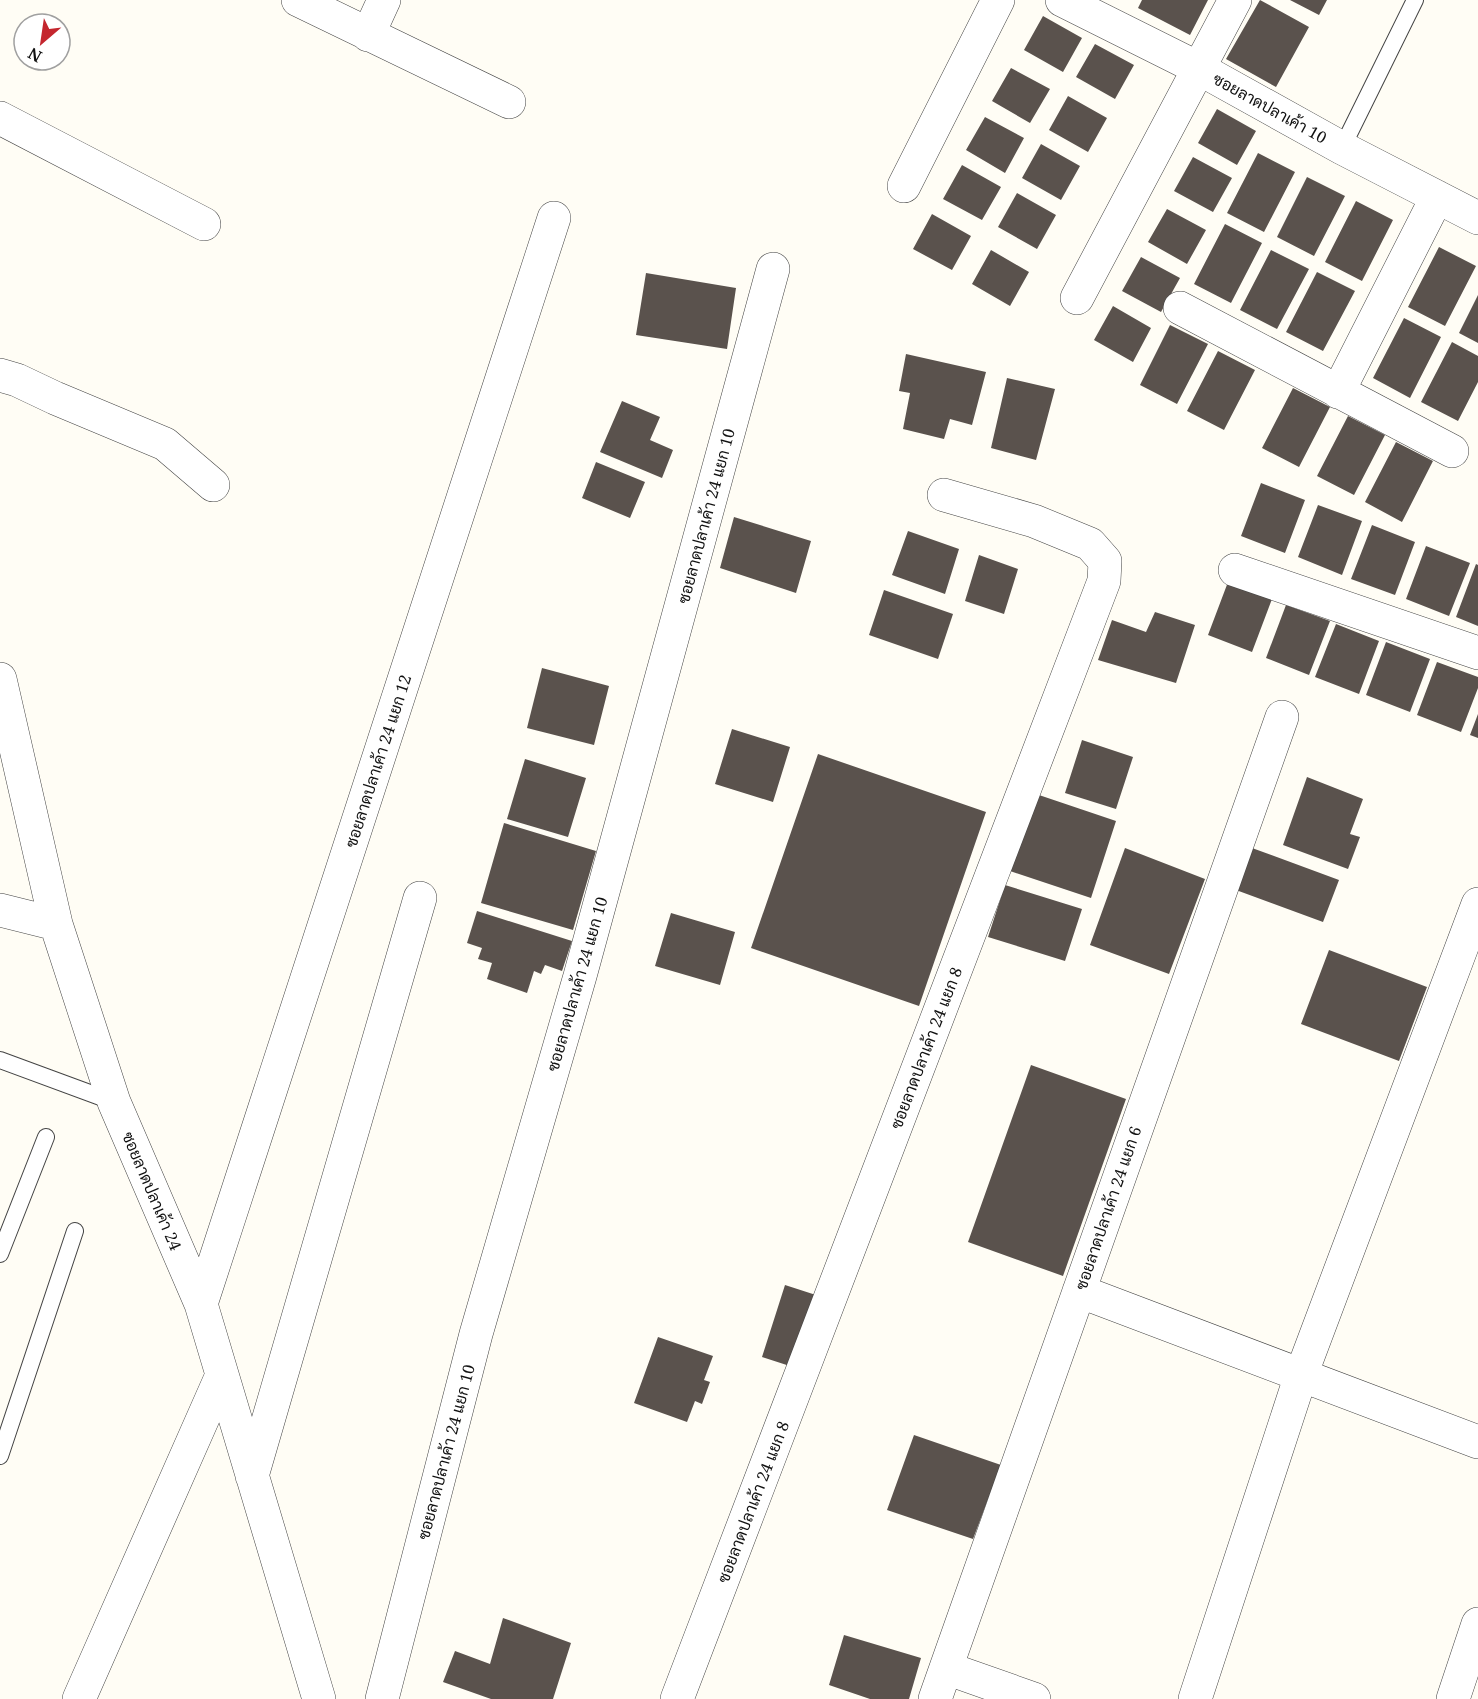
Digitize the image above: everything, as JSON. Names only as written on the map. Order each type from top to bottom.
[{"type":"street","points":[[298,0],[509,102]]},
{"type":"street","points":[[368,35],[384,0]]},
{"type":"street","points":[[904,186],[998,0]]},
{"type":"street","name":"ซอยลาดปลาเค้า 10","points":[[1062,0],[1198,68],[1342,148],[1478,218]]},
{"type":"street","points":[[1077,298],[1234,0]]},
{"type":"street","points":[[0,118],[204,224]]},
{"type":"street","points":[[1338,392],[1437,197]]},
{"type":"street","name":"ซอยลาดปลาเค้า 24 แยก 12","points":[[201,1304],[554,218]]},
{"type":"street","name":"ซอยลาดปลาเค้า 24 แยก 10","points":[[382,1699],[476,1334],[580,976],[773,270]]},
{"type":"street","points":[[1180,308],[1452,451]]},
{"type":"street","points":[[0,375],[17,380],[165,444],[213,485]]},
{"type":"street","name":"ซอยลาดปลาเค้า 24 แยก 8","points":[[677,1699],[1104,580],[1106,561],[1090,544],[1034,521],[944,495]]},
{"type":"street","points":[[1235,570],[1478,653]]},
{"type":"street","name":"ซอยลาดปลาเค้า 24","points":[[0,679],[56,924],[114,1102],[201,1304],[319,1699]]},
{"type":"street","name":"ซอยลาดปลาเค้า 24 แยก 6","points":[[935,1699],[1282,717]]},
{"type":"street","points":[[252,1476],[420,898]]},
{"type":"street","points":[[1195,1699],[1301,1375],[1478,904]]},
{"type":"street","points":[[0,910],[56,924]]},
{"type":"street","points":[[1079,1291],[1478,1442]]},
{"type":"street","points":[[80,1699],[222,1375]]},
{"type":"street","points":[[1453,1699],[1478,1624]]},
{"type":"street","points":[[946,1668],[1035,1699]]},
{"type":"lane","points":[[1342,148],[1414,0]]},
{"type":"lane","points":[[0,1060],[114,1102]]},
{"type":"lane","points":[[0,1254],[45,1137]]},
{"type":"lane","points":[[0,1456],[8,1407],[75,1231]]},
{"type":"building","points":[[1142,0],[1208,0],[1190,35],[1138,8]]},
{"type":"building","points":[[1260,0],[1309,27],[1276,87],[1226,59]]},
{"type":"building","points":[[1290,0],[1327,0],[1319,15]]},
{"type":"building","points":[[1043,16],[1082,38],[1063,72],[1024,50]]},
{"type":"building","points":[[1095,44],[1134,65],[1115,99],[1076,77]]},
{"type":"building","points":[[1011,68],[1050,89],[1030,123],[992,101]]},
{"type":"building","points":[[1068,96],[1107,118],[1088,152],[1049,130]]},
{"type":"building","points":[[1217,109],[1256,131],[1237,165],[1198,143]]},
{"type":"building","points":[[985,117],[1024,138],[1005,173],[966,150]]},
{"type":"building","points":[[1041,144],[1080,166],[1061,200],[1022,178]]},
{"type":"building","points":[[1258,153],[1295,172],[1264,232],[1227,213]]},
{"type":"building","points":[[1193,157],[1232,178],[1213,212],[1174,191]]},
{"type":"building","points":[[962,165],[1001,187],[982,220],[943,199]]},
{"type":"building","points":[[1307,177],[1345,196],[1314,256],[1277,237]]},
{"type":"building","points":[[1017,193],[1056,215],[1037,249],[998,227]]},
{"type":"building","points":[[1356,201],[1393,220],[1362,281],[1325,262]]},
{"type":"building","points":[[1167,209],[1206,230],[1187,264],[1148,242]]},
{"type":"building","points":[[932,214],[971,236],[952,270],[913,249]]},
{"type":"building","points":[[1225,224],[1262,243],[1231,303],[1194,284]]},
{"type":"building","points":[[1439,247],[1476,266],[1445,326],[1408,307]]},
{"type":"building","points":[[991,250],[1029,272],[1010,306],[972,284]]},
{"type":"building","points":[[1271,250],[1309,269],[1277,329],[1240,310]]},
{"type":"building","points":[[1141,257],[1180,278],[1161,312],[1122,291]]},
{"type":"building","points":[[1317,272],[1355,291],[1323,351],[1286,332]]},
{"type":"building","points":[[646,273],[736,288],[727,349],[636,335]]},
{"type":"building","points":[[1478,295],[1478,343],[1459,333]]},
{"type":"building","points":[[1113,306],[1151,328],[1133,362],[1094,340]]},
{"type":"building","points":[[1404,318],[1441,337],[1410,398],[1373,378]]},
{"type":"building","points":[[1170,325],[1208,344],[1177,404],[1140,385]]},
{"type":"building","points":[[1452,342],[1478,356],[1478,382],[1458,421],[1421,402]]},
{"type":"building","points":[[1218,351],[1255,370],[1224,430],[1187,411]]},
{"type":"building","points":[[906,354],[986,372],[972,425],[950,419],[944,439],[903,429],[910,393],[899,391]]},
{"type":"building","points":[[1007,378],[1055,389],[1036,460],[991,448]]},
{"type":"building","points":[[1293,388],[1330,407],[1299,467],[1262,448]]},
{"type":"building","points":[[622,401],[660,417],[650,440],[673,450],[662,478],[600,452]]},
{"type":"building","points":[[1348,416],[1385,435],[1354,495],[1317,476]]},
{"type":"building","points":[[1396,442],[1433,461],[1402,522],[1365,502]]},
{"type":"building","points":[[596,462],[645,482],[630,518],[582,498]]},
{"type":"building","points":[[1261,483],[1305,500],[1285,553],[1241,536]]},
{"type":"building","points":[[1318,505],[1362,521],[1342,575],[1298,557]]},
{"type":"building","points":[[734,517],[811,541],[796,593],[720,568]]},
{"type":"building","points":[[1372,525],[1415,542],[1395,595],[1351,579]]},
{"type":"building","points":[[908,531],[959,549],[945,594],[892,575]]},
{"type":"building","points":[[1426,546],[1470,563],[1449,616],[1406,599]]},
{"type":"building","points":[[979,555],[1018,569],[1004,614],[965,601]]},
{"type":"building","points":[[1476,564],[1478,565],[1478,626],[1456,617]]},
{"type":"building","points":[[1228,582],[1272,599],[1252,652],[1208,635]]},
{"type":"building","points":[[884,590],[953,614],[938,659],[869,635]]},
{"type":"building","points":[[1286,605],[1330,621],[1309,675],[1266,658]]},
{"type":"building","points":[[1155,612],[1195,625],[1176,683],[1098,660],[1112,620],[1146,632]]},
{"type":"building","points":[[1336,624],[1379,641],[1359,694],[1315,677]]},
{"type":"building","points":[[1386,642],[1430,659],[1410,712],[1366,695]]},
{"type":"building","points":[[1437,662],[1478,677],[1478,688],[1461,732],[1417,715]]},
{"type":"building","points":[[542,668],[609,686],[594,745],[527,728]]},
{"type":"building","points":[[1478,714],[1478,738],[1470,735]]},
{"type":"building","points":[[732,729],[790,747],[773,802],[715,784]]},
{"type":"building","points":[[1082,740],[1133,757],[1116,809],[1065,793]]},
{"type":"building","points":[[818,754],[986,812],[919,1006],[751,948]]},
{"type":"building","points":[[525,759],[586,778],[568,837],[507,819]]},
{"type":"building","points":[[1307,777],[1363,799],[1350,834],[1360,837],[1348,869],[1283,845]]},
{"type":"building","points":[[1036,794],[1116,821],[1091,898],[1010,871]]},
{"type":"building","points":[[504,823],[596,851],[573,930],[481,903]]},
{"type":"building","points":[[1125,848],[1205,879],[1169,974],[1090,945]]},
{"type":"building","points":[[1252,848],[1339,880],[1323,922],[1236,890]]},
{"type":"building","points":[[1005,885],[1082,909],[1065,961],[988,937]]},
{"type":"building","points":[[477,911],[572,941],[562,971],[545,965],[541,974],[534,971],[527,993],[487,979],[492,963],[478,959],[482,948],[467,943]]},
{"type":"building","points":[[671,913],[735,932],[720,985],[655,966]]},
{"type":"building","points":[[1329,950],[1427,987],[1399,1061],[1301,1024]]},
{"type":"building","points":[[1031,1065],[1126,1099],[1063,1276],[968,1242]]},
{"type":"building","points":[[785,1285],[819,1296],[796,1368],[762,1357]]},
{"type":"building","points":[[658,1337],[713,1356],[704,1380],[710,1382],[702,1404],[695,1401],[687,1422],[634,1403]]},
{"type":"building","points":[[914,1435],[1001,1465],[973,1539],[887,1510]]},
{"type":"building","points":[[503,1618],[571,1643],[553,1699],[491,1699],[443,1682],[455,1651],[490,1664]]},
{"type":"building","points":[[844,1635],[921,1658],[909,1699],[870,1699],[829,1685]]}]
